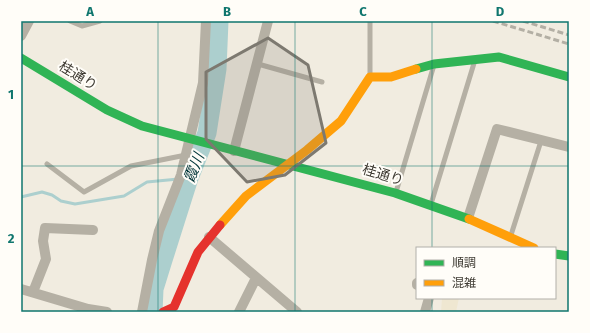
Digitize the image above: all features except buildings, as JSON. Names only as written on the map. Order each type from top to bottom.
[{"type":"street","points":[[21,36],[29,21]]},
{"type":"street","points":[[142,312],[152,260],[160,231],[181,175],[203,83],[206,21]]},
{"type":"street","points":[[234,151],[258,64],[268,21]]},
{"type":"street","points":[[167,311],[174,307],[198,252],[209,237],[246,196],[288,165],[341,121],[370,77],[391,77],[434,64],[499,57],[569,77]]},
{"type":"street","name":"桂通り","points":[[21,58],[107,110],[142,126],[431,205],[468,218],[532,247]]},
{"type":"street","points":[[468,218],[497,129],[569,147]]},
{"type":"street","points":[[92,230],[45,228],[43,241],[46,259],[25,292],[87,310],[107,312]]},
{"type":"street","points":[[209,237],[297,312]]},
{"type":"street","points":[[556,254],[569,256]]},
{"type":"street","points":[[239,312],[256,278]]},
{"type":"street","points":[[425,312],[429,299]]},
{"type":"lane","points":[[70,21],[82,26],[100,21]]},
{"type":"lane","points":[[370,21],[370,77]]},
{"type":"lane","points":[[431,205],[476,59]]},
{"type":"lane","points":[[258,64],[322,82]]},
{"type":"lane","points":[[395,194],[434,64]]},
{"type":"lane","points":[[510,238],[541,141]]},
{"type":"lane","points":[[47,164],[84,192],[131,166],[186,155]]},
{"type":"highlighted area","points":[[268,38],[308,65],[326,143],[285,175],[247,182],[206,139],[206,72]]},
{"type":"shaded area","points":[[442,299],[459,299],[456,312],[441,312]]},
{"type":"waterway","name":"霞川","points":[[153,312],[154,289],[189,178],[207,133],[217,69],[219,21]]},
{"type":"waterway","points":[[21,197],[42,192],[52,195],[61,201],[75,204],[124,196],[147,182],[189,178]]},
{"type":"railway","points":[[493,21],[569,44]]},
{"type":"railway","points":[[523,21],[569,35]]},
{"type":"traffic: fast","points":[[416,69],[434,64],[499,57],[569,77]]},
{"type":"traffic: fast","points":[[21,58],[107,110],[142,126],[395,193],[469,219]]},
{"type":"traffic: fast","points":[[556,254],[569,256]]},
{"type":"traffic: slow","points":[[220,225],[246,196],[307,150],[341,121],[370,77],[391,77],[416,69]]},
{"type":"traffic: slow","points":[[469,219],[532,247]]},
{"type":"traffic: jam","points":[[163,312],[174,307],[198,252],[220,225]]}]
